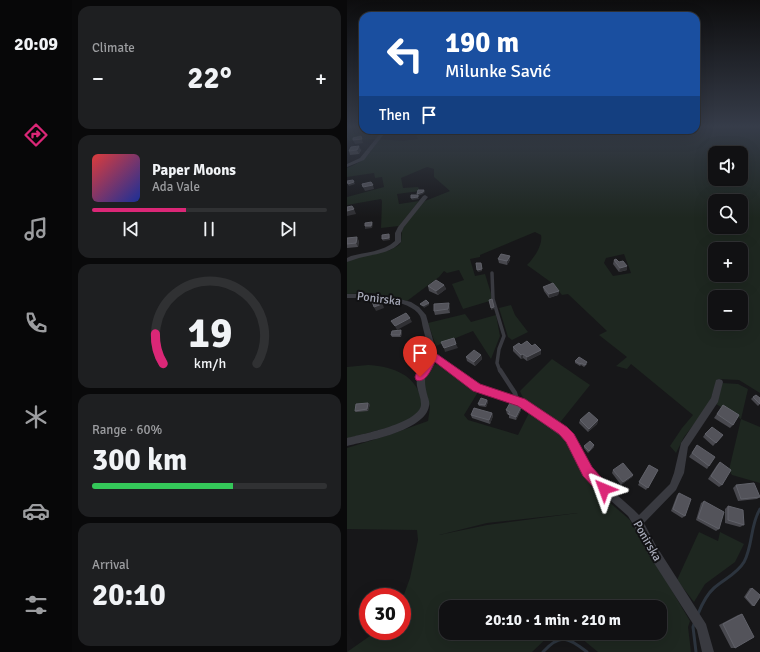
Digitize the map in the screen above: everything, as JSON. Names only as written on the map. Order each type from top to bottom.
[{"type":"street","points":[[347,166],[362,159],[364,156]]},
{"type":"street","points":[[347,260],[356,256],[386,249],[399,242],[398,233],[401,227],[425,197]]},
{"type":"street","name":"Ponirska","points":[[347,296],[373,296],[408,303],[416,307],[423,315],[434,356],[477,388],[517,400],[567,434],[575,445],[587,472],[631,513],[638,522],[651,548],[696,617],[705,634],[708,652]]},
{"type":"street","points":[[347,442],[403,426],[419,417],[423,412],[425,405],[419,383],[420,377],[434,356]]},
{"type":"street","points":[[638,522],[666,496],[673,487],[679,473],[684,446],[715,399],[719,382]]},
{"type":"lane","points":[[492,272],[493,299],[503,336],[497,363],[504,379],[515,393],[517,400]]},
{"type":"shaded area","points":[[366,156],[708,156],[708,186],[748,186],[748,156],[760,156],[760,393],[739,380],[718,379],[708,406],[684,437],[676,453],[670,446],[693,415],[631,364],[627,369],[616,366],[627,357],[599,335],[607,331],[568,294],[562,295],[552,283],[527,265],[535,255],[541,243],[541,235],[535,232],[480,255],[480,257],[470,259],[475,276],[485,274],[493,300],[463,309],[452,284],[464,280],[459,270],[447,273],[444,271],[439,277],[407,301],[372,293],[347,294],[347,262],[351,259],[390,250],[399,245],[401,242],[402,230],[409,218],[425,201],[450,191],[434,177],[434,169],[427,167],[401,178],[403,188],[418,187],[420,191],[397,194],[399,204],[419,201],[399,226],[381,228],[381,199],[347,205],[347,197],[384,187],[382,177],[375,178],[374,173],[347,177],[347,168]],"holes":[[[624,254],[631,273],[613,276],[604,263],[606,258]]]},
{"type":"shaded area","points":[[511,305],[515,315],[528,332],[512,340],[508,337],[499,308]]},
{"type":"shaded area","points":[[465,314],[471,322],[496,315],[500,336],[491,359],[473,331],[436,346],[428,323]]},
{"type":"shaded area","points":[[552,359],[590,385],[558,425],[524,400],[520,391]]},
{"type":"shaded area","points":[[433,364],[443,365],[467,386],[478,392],[464,415],[468,420],[518,435],[530,411],[567,442],[575,453],[586,478],[594,489],[630,520],[690,621],[688,627],[691,652],[598,652],[583,640],[667,640],[667,600],[439,600],[439,640],[545,640],[532,652],[347,652],[364,640],[411,640],[411,588],[406,588],[418,540],[417,530],[347,529],[347,448],[428,421],[430,407],[423,380],[429,368]],"holes":[[[578,513],[487,525],[439,535],[487,523]]]},
{"type":"shaded area","points":[[368,365],[392,369],[406,376],[417,387],[421,400],[420,408],[417,414],[404,423],[347,439],[347,367]]},
{"type":"shaded area","points":[[722,383],[738,384],[748,389],[741,419],[716,404]]},
{"type":"shaded area","points":[[741,419],[760,427],[760,483],[732,475],[729,470]]},
{"type":"shaded area","points":[[699,532],[718,541],[720,532],[744,544],[735,562],[705,584],[694,602],[677,580]]},
{"type":"building","points":[[353,180],[354,182],[348,184],[347,181]]},
{"type":"building","points":[[371,182],[373,185],[363,187],[362,184]]},
{"type":"building","points":[[418,190],[424,190],[423,192],[417,194]]},
{"type":"building","points":[[411,195],[418,195],[418,197],[411,198]]},
{"type":"building","points":[[352,206],[354,209],[347,211],[347,207]]},
{"type":"building","points":[[372,222],[371,226],[365,226],[365,223]]},
{"type":"building","points":[[389,234],[389,238],[382,239],[382,235]]},
{"type":"building","points":[[357,237],[356,243],[347,244],[347,238]]},
{"type":"building","points":[[501,254],[510,256],[507,261],[498,259]]},
{"type":"building","points":[[616,259],[619,262],[623,261],[627,266],[620,268],[614,260]]},
{"type":"building","points":[[476,263],[481,263],[482,269],[477,270]]},
{"type":"building","points":[[436,280],[444,285],[436,291],[428,286]]},
{"type":"building","points":[[553,283],[559,291],[549,294],[543,287]]},
{"type":"building","points":[[380,298],[382,304],[374,307],[372,301]]},
{"type":"building","points":[[492,299],[494,307],[491,308],[489,300]]},
{"type":"building","points":[[426,300],[429,303],[423,306],[420,304]]},
{"type":"building","points":[[449,303],[448,309],[434,311],[434,304]]},
{"type":"building","points":[[406,313],[410,318],[395,326],[391,321]]},
{"type":"building","points":[[401,330],[400,335],[391,335],[392,331]]},
{"type":"building","points":[[454,338],[456,344],[444,348],[441,342]]},
{"type":"building","points":[[527,341],[532,346],[535,344],[541,350],[527,357],[523,354],[521,355],[513,347],[519,343],[521,345]]},
{"type":"building","points":[[474,350],[481,355],[474,362],[466,357]]},
{"type":"building","points":[[579,357],[587,362],[585,365],[575,361]]},
{"type":"building","points":[[756,395],[760,398],[760,404],[753,397]]},
{"type":"building","points":[[481,398],[487,400],[485,405],[478,404]]},
{"type":"building","points":[[368,403],[367,409],[355,411],[356,404]]},
{"type":"building","points":[[510,403],[521,407],[516,417],[508,414],[510,412],[506,410]]},
{"type":"building","points":[[723,405],[739,415],[733,425],[717,414]]},
{"type":"building","points":[[474,408],[492,413],[489,420],[471,415]]},
{"type":"building","points":[[589,412],[598,420],[589,429],[580,420]]},
{"type":"building","points":[[712,427],[723,435],[716,443],[705,434]]},
{"type":"building","points":[[590,441],[594,445],[589,451],[584,446]]},
{"type":"building","points":[[697,445],[715,457],[709,466],[692,453]]},
{"type":"building","points":[[720,462],[731,470],[722,485],[711,476]]},
{"type":"building","points":[[623,463],[633,475],[623,482],[613,470]]},
{"type":"building","points":[[649,465],[658,470],[648,488],[639,482]]},
{"type":"building","points":[[754,483],[760,497],[741,499],[736,485]]},
{"type":"building","points":[[679,493],[691,499],[685,516],[673,509]]},
{"type":"building","points":[[704,501],[724,512],[719,529],[698,518]]},
{"type":"building","points":[[728,506],[743,510],[744,525],[728,520]]},
{"type":"building","points":[[752,588],[760,595],[754,606],[746,597]]},
{"type":"building","points":[[742,614],[754,637],[735,648],[723,624]]},
{"type":"waterway","points":[[698,614],[711,591],[734,573],[744,562],[760,509]]},
{"type":"waterway","points":[[694,624],[693,627],[696,652]]},
{"type":"waterway","points":[[543,652],[554,642],[564,639],[575,643],[587,652]]},
{"type":"route","points":[[420,377],[434,356],[455,371],[468,383],[477,388],[513,398],[521,402],[563,431],[570,438],[575,445],[587,472],[604,489]]}]
